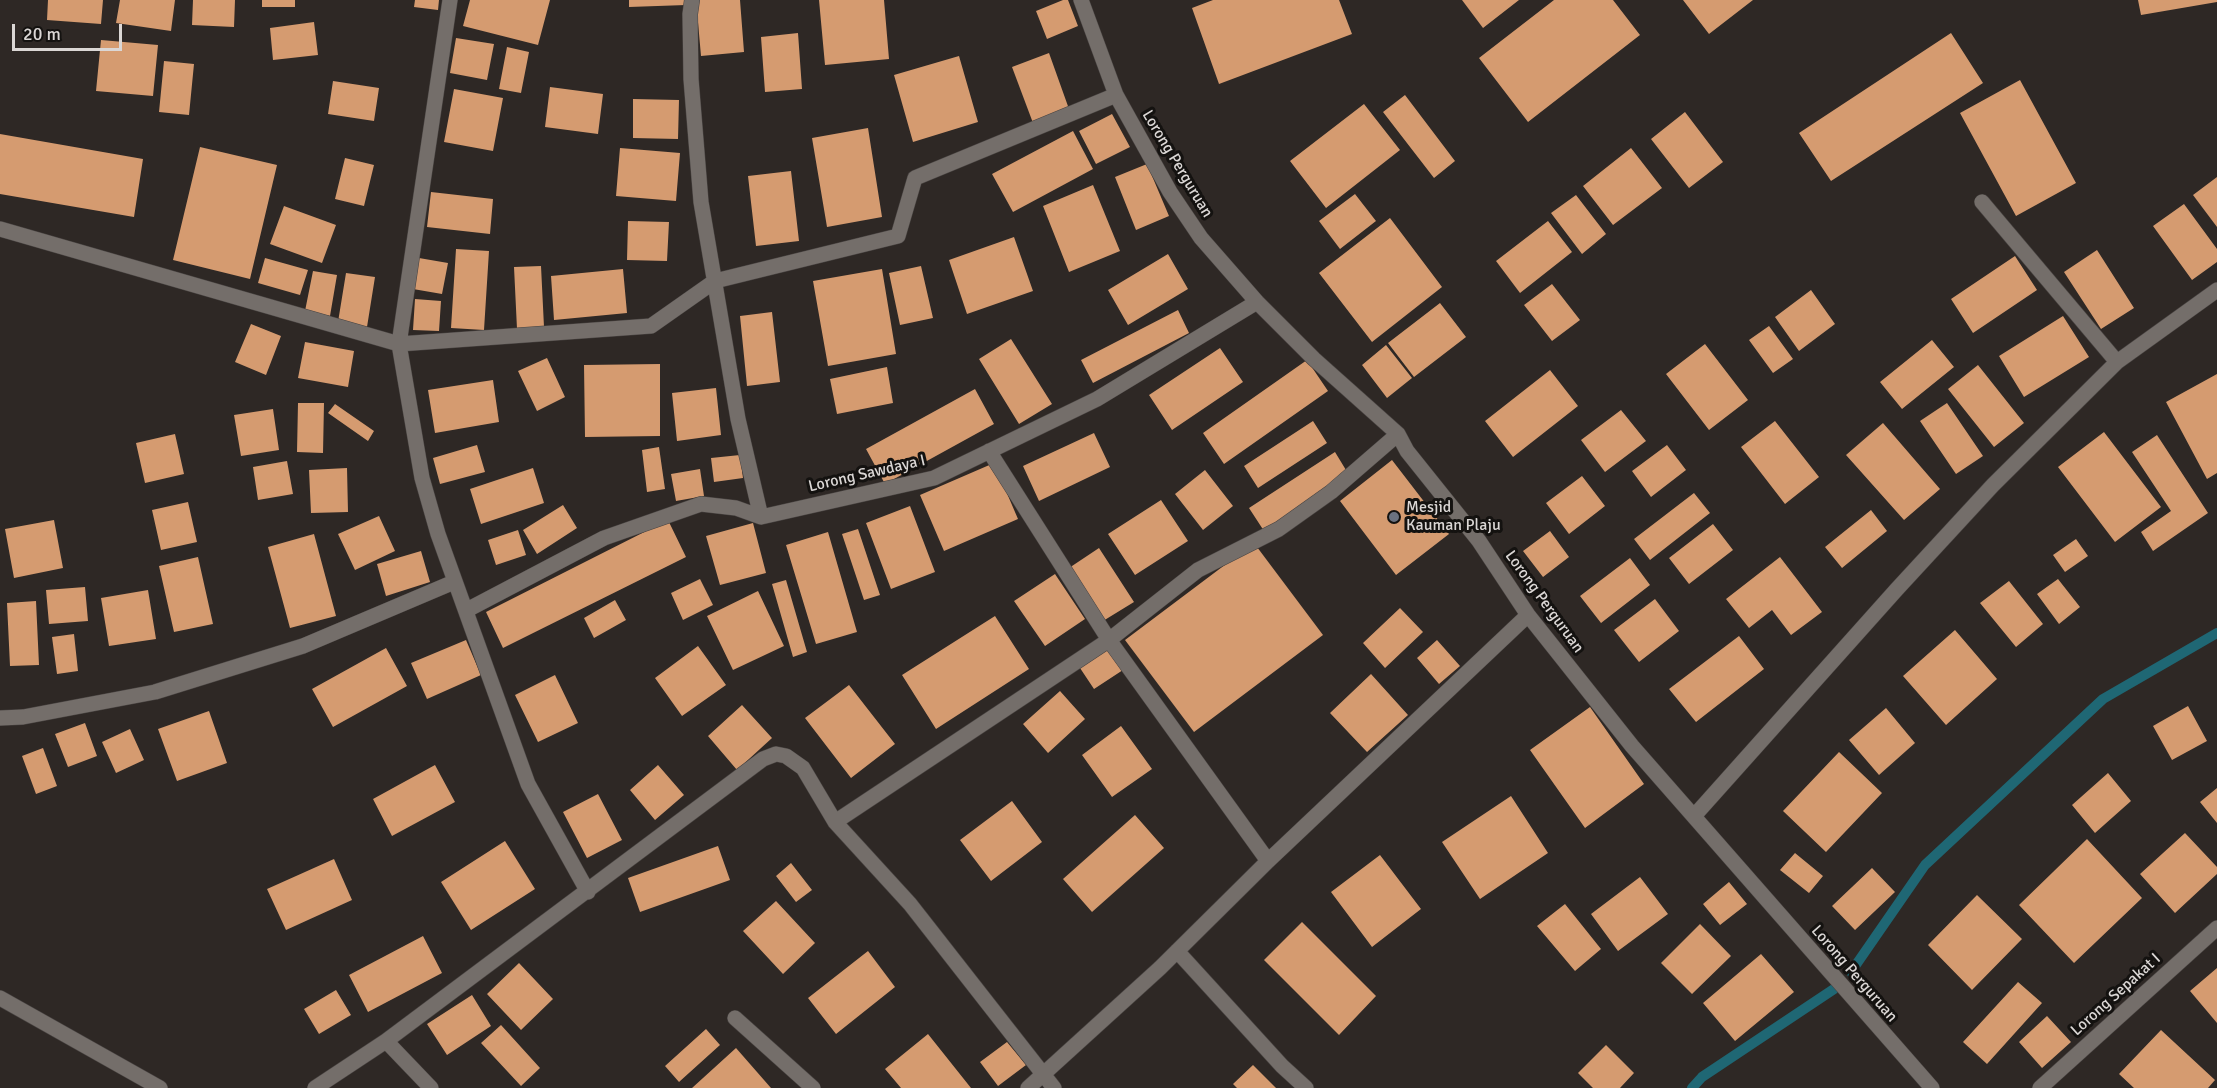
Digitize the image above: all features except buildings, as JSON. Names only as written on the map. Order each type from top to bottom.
[{"type":"street","points":[[450,0],[399,344],[422,478],[454,582],[467,610],[528,784],[588,892]]},
{"type":"street","points":[[692,0],[690,14],[692,91],[701,202],[738,419],[761,517]]},
{"type":"street","name":"Lorong Perguruan","points":[[1081,0],[1116,95],[1170,192],[1201,238],[1257,302],[1314,359],[1398,434],[1407,451],[1479,541],[1528,615],[1632,746],[1695,815],[1807,948],[1932,1088]]},
{"type":"street","points":[[0,229],[399,344],[651,326],[715,281],[898,236],[915,178],[1116,95]]},
{"type":"street","points":[[1982,202],[2117,362]]},
{"type":"street","points":[[1695,815],[1913,571],[1994,485],[2117,362],[2217,290]]},
{"type":"street","name":"Lorong Sawdaya I","points":[[761,517],[934,478],[1097,399],[1257,302]]},
{"type":"street","points":[[835,822],[1109,639],[1198,570],[1279,528],[1332,492],[1398,434]]},
{"type":"street","points":[[989,451],[1109,639],[1268,861]]},
{"type":"street","points":[[467,610],[604,538],[701,504],[736,508],[761,517]]},
{"type":"street","points":[[0,718],[23,717],[155,692],[303,646],[454,582]]},
{"type":"street","points":[[1028,1088],[1177,951],[1268,861],[1528,615]]},
{"type":"street","points":[[315,1088],[386,1041],[769,755],[786,756],[803,768],[835,822],[910,904],[1054,1088]]},
{"type":"street","name":"Lorong Sepakat I","points":[[2040,1088],[2217,928]]},
{"type":"street","points":[[1177,951],[1282,1066],[1306,1088]]},
{"type":"street","points":[[0,998],[160,1088]]},
{"type":"street","points":[[735,1018],[813,1088]]},
{"type":"street","points":[[386,1041],[431,1088]]},
{"type":"waterway","points":[[1851,972],[1925,865],[2103,699],[2217,633]]},
{"type":"waterway","points":[[1692,1088],[1702,1077],[1834,989]]},
{"type":"place","name":"Mesjid Kauman Plaju","points":[[1394,517]]}]
